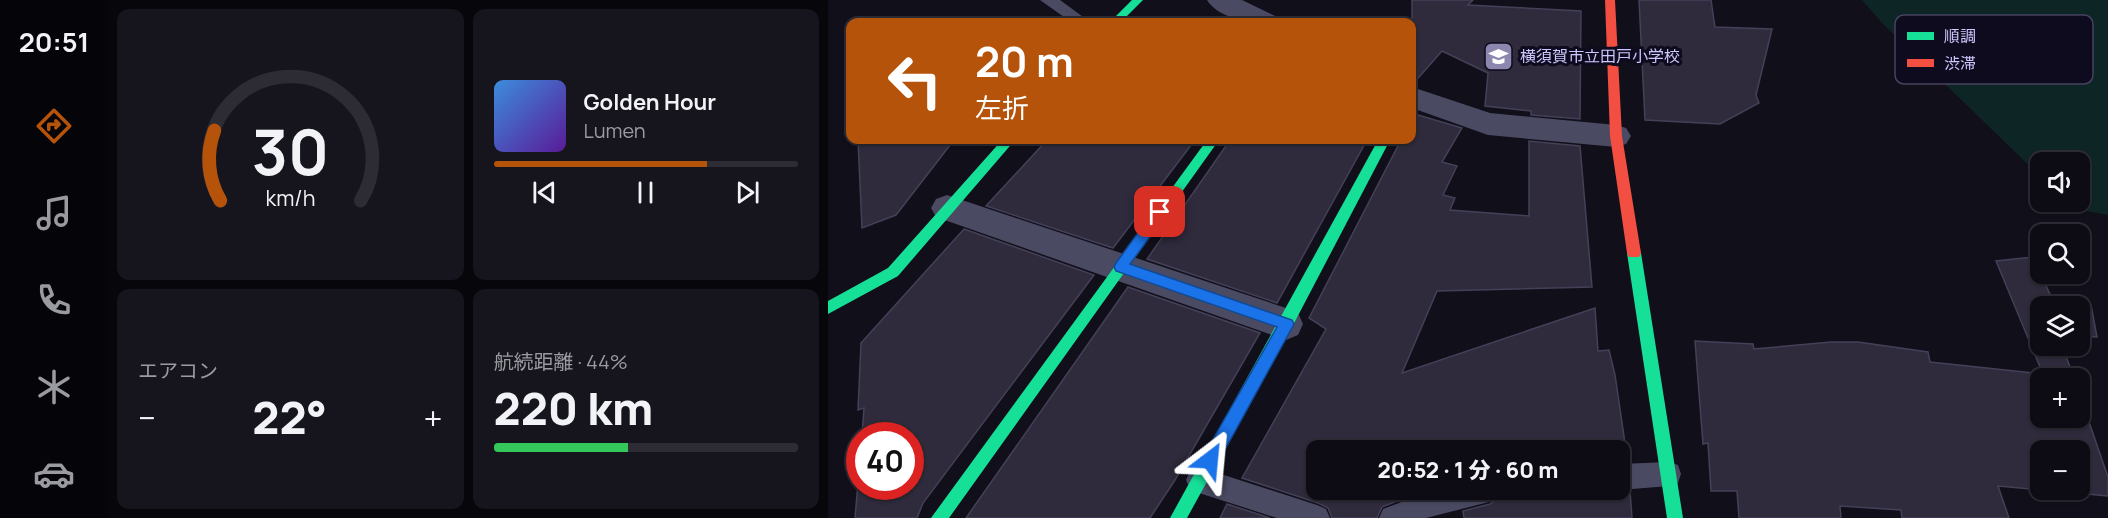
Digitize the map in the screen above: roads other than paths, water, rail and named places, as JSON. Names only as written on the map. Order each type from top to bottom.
[{"type":"street","points":[[1119,18],[1138,0]]},
{"type":"street","points":[[1220,0],[1258,18]]},
{"type":"street","points":[[1610,0],[1616,136],[1675,518]]},
{"type":"street","points":[[1416,98],[1488,124],[1616,136]]},
{"type":"street","points":[[828,308],[893,272],[1005,144]]},
{"type":"street","points":[[939,518],[1210,144]]},
{"type":"street","points":[[1178,518],[1286,324],[1382,144]]},
{"type":"street","points":[[947,208],[1286,324]]},
{"type":"lane","points":[[1048,0],[1077,18]]},
{"type":"lane","points":[[1630,476],[1669,474]]},
{"type":"lane","points":[[1199,480],[1317,518]]},
{"type":"lane","points":[[1392,518],[1443,500]]},
{"type":"place","name":"横須賀市立田戸小学校","points":[[1499,56]]}]
